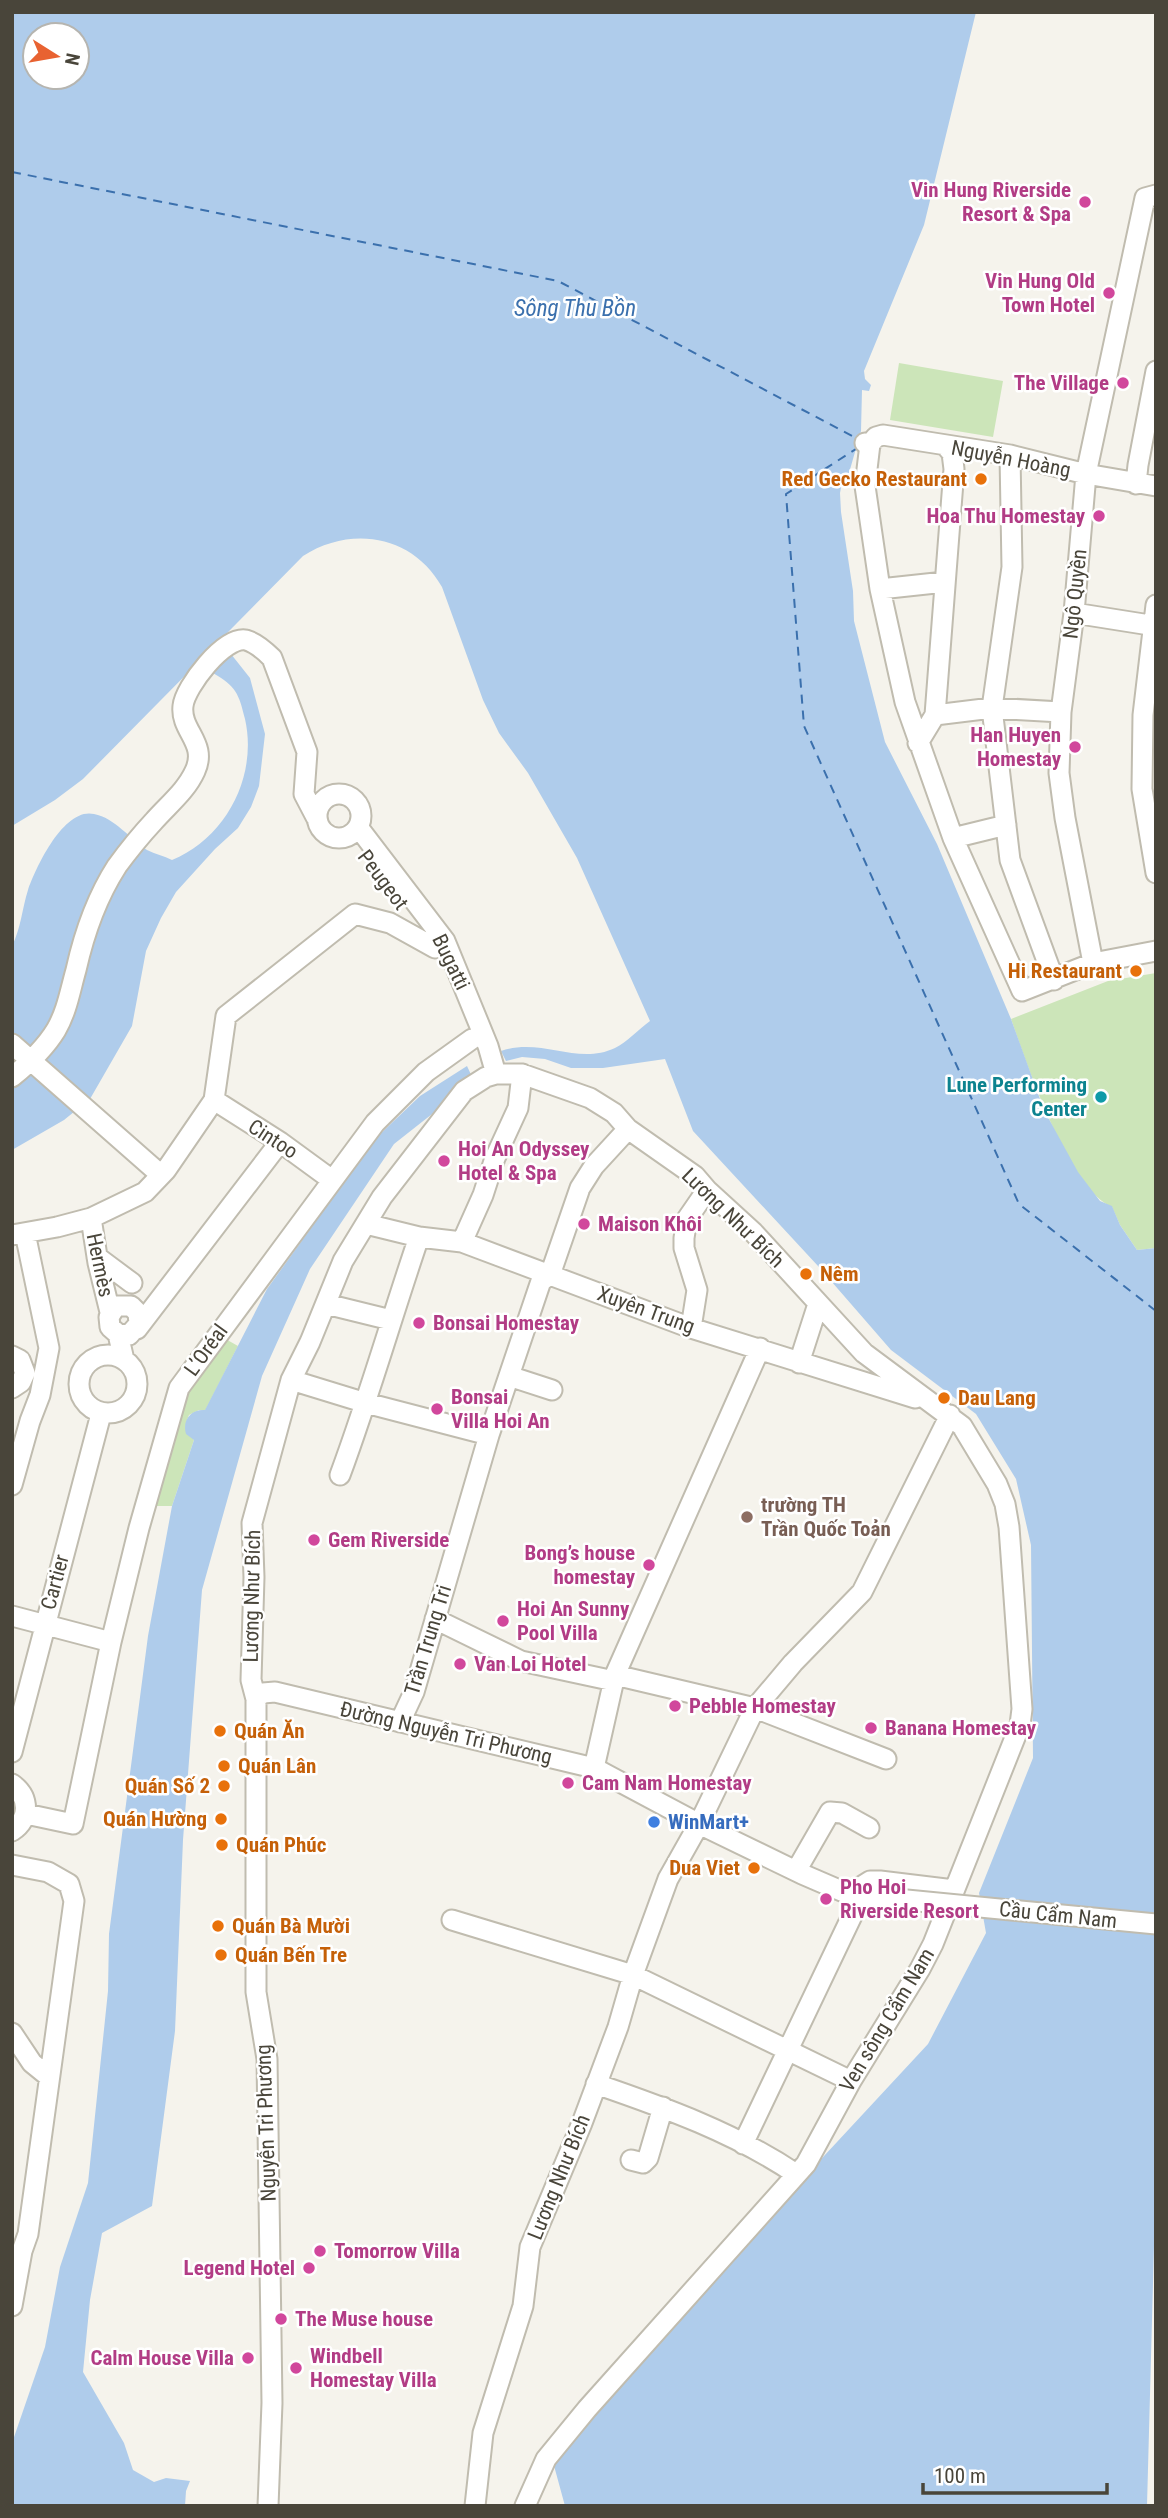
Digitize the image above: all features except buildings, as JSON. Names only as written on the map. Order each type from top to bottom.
[{"type":"street","name":"Ngô Quyền","points":[[1093,963],[1059,774],[1061,712],[1074,613],[1086,474],[1144,198],[1156,195]]},
{"type":"street","points":[[1146,485],[1138,465],[1156,371]]},
{"type":"street","name":"Nguyễn Hoàng","points":[[880,589],[865,486],[868,443],[876,437],[883,435],[1010,455],[1086,474],[1146,485]]},
{"type":"street","points":[[918,743],[935,715],[954,469],[952,453],[946,446]]},
{"type":"street","points":[[1010,455],[1012,567],[992,708],[1010,860],[1054,980]]},
{"type":"street","points":[[945,582],[880,589],[905,702],[918,743],[953,838],[1022,991],[1093,963],[1156,951]]},
{"type":"street","points":[[1156,605],[1143,715],[1142,789],[1156,873]]},
{"type":"street","points":[[1074,613],[1154,625]]},
{"type":"street","points":[[12,1077],[31,1061],[55,1032],[69,1002],[86,934],[101,896],[117,866],[180,794],[196,770],[199,750],[194,736],[184,722],[183,705],[198,676],[212,659],[234,641],[245,640],[260,647],[276,665],[307,752],[304,794],[322,831],[328,836],[342,838],[354,831],[361,820],[359,806],[354,799],[340,793],[326,797],[317,809],[316,817]]},
{"type":"street","points":[[935,715],[992,708],[1061,712]]},
{"type":"street","points":[[953,838],[1006,825]]},
{"type":"street","name":"Peugeot","points":[[354,831],[435,948],[472,1039],[474,1051],[491,1076]]},
{"type":"street","name":"Bugatti","points":[[354,831],[445,941],[488,1046],[491,1076]]},
{"type":"street","points":[[12,1485],[40,1395],[48,1349],[19,1234],[91,1218],[145,1192],[162,1175],[214,1100],[226,1016],[355,914],[390,923],[435,948]]},
{"type":"street","name":"L’Oréal","points":[[26,1814],[73,1824],[111,1642],[139,1528],[179,1388],[375,1123],[426,1072],[472,1039]]},
{"type":"street","points":[[12,1044],[162,1175]]},
{"type":"street","points":[[462,1242],[518,1108],[522,1074]]},
{"type":"street","name":"Lương Như Bích","points":[[256,1699],[251,1680],[254,1577],[252,1523],[292,1380],[343,1261],[382,1197],[464,1091],[491,1076],[522,1074],[590,1098],[614,1113],[628,1129],[695,1177],[753,1232],[864,1353],[926,1402],[950,1415],[862,1591],[793,1663],[755,1708],[699,1824],[668,1879],[633,1975],[618,2027],[530,2247],[523,2306],[483,2433],[475,2506]]},
{"type":"street","name":"Cintoo","points":[[214,1100],[280,1142],[331,1180]]},
{"type":"street","name":"Trần Trung Tri","points":[[400,1722],[414,1692],[489,1435],[541,1281],[550,1275],[580,1188],[594,1166],[628,1129]]},
{"type":"street","points":[[124,1360],[127,1331],[280,1142]]},
{"type":"street","points":[[691,1328],[697,1290],[684,1248],[684,1238],[687,1219],[706,1190]]},
{"type":"street","name":"Hermès","points":[[91,1218],[110,1312],[108,1322],[114,1331],[127,1331]]},
{"type":"street","name":"Xuyên Trung","points":[[366,1224],[419,1237],[462,1242],[691,1328],[926,1402]]},
{"type":"street","points":[[340,1475],[366,1404],[419,1237]]},
{"type":"street","points":[[97,1256],[132,1283]]},
{"type":"street","points":[[110,1312],[121,1304],[131,1306],[140,1318],[127,1331]]},
{"type":"street","points":[[326,1304],[391,1320]]},
{"type":"street","points":[[799,1363],[818,1304]]},
{"type":"street","points":[[594,1768],[615,1678],[760,1348]]},
{"type":"street","points":[[103,1355],[124,1360],[135,1374],[137,1383],[133,1400],[119,1412],[101,1413],[86,1405],[78,1388],[81,1370],[94,1358],[103,1355]]},
{"type":"street","points":[[12,1356],[23,1364],[25,1373],[21,1382],[12,1388]]},
{"type":"street","points":[[509,1376],[552,1391]]},
{"type":"street","points":[[292,1380],[366,1404],[489,1435]]},
{"type":"street","name":"Cartier","points":[[12,1752],[101,1413]]},
{"type":"street","name":"Ven sông Cẩm Nam","points":[[525,2506],[547,2459],[587,2409],[806,2164],[851,2081],[920,1969],[1020,1725],[1009,1527],[1005,1504],[997,1484],[962,1426],[950,1415]]},
{"type":"street","points":[[12,1616],[111,1642]]},
{"type":"street","points":[[435,1619],[521,1661],[755,1708],[886,1759]]},
{"type":"street","name":"Đường Nguyễn Tri Phương","points":[[256,1699],[263,1693],[275,1692],[594,1768],[699,1824],[796,1871],[868,1898]]},
{"type":"street","name":"Nguyễn Tri Phương","points":[[256,1699],[256,1992],[267,2059],[272,2403],[268,2506]]},
{"type":"street","points":[[12,1784],[24,1796],[26,1814],[22,1823],[12,1831]]},
{"type":"street","points":[[796,1871],[830,1812],[842,1813],[869,1828]]},
{"type":"street","points":[[12,1865],[48,1872],[69,1884],[74,1901],[28,2234],[17,2249],[12,2306]]},
{"type":"street","points":[[743,2144],[787,2049],[868,1898],[862,1886],[870,1881],[954,1890]]},
{"type":"street","name":"Cầu Cẩm Nam","points":[[868,1898],[1156,1924]]},
{"type":"street","points":[[452,1920],[633,1975],[851,2081]]},
{"type":"street","points":[[12,2033],[32,2063],[48,2076]]},
{"type":"street","points":[[596,2084],[695,2119],[796,2174]]},
{"type":"street","points":[[631,2160],[643,2163],[648,2158],[663,2107]]},
{"type":"green space","points":[[899,363],[1003,381],[993,437],[890,420]]},
{"type":"green space","points":[[1156,973],[1156,1248],[1137,1250],[1120,1225],[1112,1207],[1096,1195],[1080,1176],[1065,1151],[1038,1093],[1011,1019],[1108,981]]},
{"type":"green space","points":[[222,1337],[238,1346],[205,1411],[199,1410],[189,1415],[186,1423],[194,1440],[172,1506],[153,1506],[185,1387]]},
{"type":"water","name":"Sông Thu Bồn","points":[[12,12],[976,12],[924,225],[864,371],[865,379],[871,385],[869,391],[862,390],[861,431],[849,473],[857,474],[856,484],[842,482],[841,512],[853,591],[854,621],[885,742],[937,844],[1011,1019],[1044,1110],[1078,1172],[1100,1201],[1112,1206],[1120,1225],[1137,1250],[1156,1248],[1156,2172],[1147,2506],[565,2506],[553,2462],[811,2170],[928,2044],[986,1933],[979,1893],[1033,1758],[1031,1545],[1016,1479],[976,1414],[891,1350],[818,1266],[693,1131],[665,1059],[603,1068],[571,1068],[545,1059],[522,1057],[506,1061],[501,1051],[516,1048],[601,1053],[615,1048],[650,1021],[577,858],[528,773],[499,733],[483,700],[442,587],[430,569],[415,556],[380,540],[360,538],[322,546],[303,556],[83,779],[12,826]]},
{"type":"water","points":[[231,654],[250,678],[265,734],[259,786],[251,807],[238,828],[176,892],[161,918],[146,951],[132,1026],[90,1099],[64,1120],[12,1150],[12,946],[32,880],[44,854],[62,829],[83,814],[102,816],[147,850],[172,860],[208,837],[234,803],[247,762],[245,719],[238,697],[227,682],[213,673]]},
{"type":"water","points":[[467,1066],[474,1081],[394,1144],[310,1269],[262,1376],[202,1590],[183,1840],[175,2031],[152,2206],[102,2233],[90,2300],[83,2372],[124,2443],[133,2470],[154,2482],[166,2478],[190,2481],[185,2506],[12,2506],[12,2443],[45,2347],[60,2267],[88,2183],[108,1991],[109,1934],[148,1636],[172,1506],[194,1440],[186,1434],[185,1424],[192,1413],[205,1410],[267,1289],[376,1138],[420,1096]]},
{"type":"ferry route","points":[[12,172],[558,281],[858,439]]},
{"type":"ferry route","points":[[859,447],[786,494],[804,726],[1019,1204],[1156,1311]]},
{"type":"place","name":"Vin Hung Riverside Resort & Spa","points":[[1085,202]]},
{"type":"place","name":"Vin Hung Old Town Hotel","points":[[1109,293]]},
{"type":"place","name":"The Village","points":[[1123,383]]},
{"type":"place","name":"Red Gecko Restaurant","points":[[981,479]]},
{"type":"place","name":"Hoa Thu Homestay","points":[[1099,516]]},
{"type":"place","name":"Han Huyen Homestay","points":[[1075,747]]},
{"type":"place","name":"Hi Restaurant","points":[[1136,971]]},
{"type":"place","name":"Lune Performing Center","points":[[1101,1097]]},
{"type":"place","name":"Hoi An Odyssey Hotel & Spa","points":[[444,1161]]},
{"type":"place","name":"Maison Khôi","points":[[584,1224]]},
{"type":"place","name":"Nêm","points":[[806,1274]]},
{"type":"place","name":"Bonsai Homestay","points":[[419,1323]]},
{"type":"place","name":"Dau Lang","points":[[944,1398]]},
{"type":"place","name":"Bonsai Villa Hoi An","points":[[437,1409]]},
{"type":"place","name":"trường TH Trần Quốc Toản","points":[[747,1517]]},
{"type":"place","name":"Gem Riverside","points":[[314,1540]]},
{"type":"place","name":"Bong’s house homestay","points":[[649,1565]]},
{"type":"place","name":"Hoi An Sunny Pool Villa","points":[[503,1621]]},
{"type":"place","name":"Van Loi Hotel","points":[[460,1664]]},
{"type":"place","name":"Pebble Homestay","points":[[675,1706]]},
{"type":"place","name":"Banana Homestay","points":[[871,1728]]},
{"type":"place","name":"Quán Ăn","points":[[220,1731]]},
{"type":"place","name":"Quán Lân","points":[[224,1766]]},
{"type":"place","name":"Cam Nam Homestay","points":[[568,1783]]},
{"type":"place","name":"Quán Số 2","points":[[224,1786]]},
{"type":"place","name":"Quán Hường","points":[[221,1819]]},
{"type":"place","name":"WinMart+","points":[[654,1822]]},
{"type":"place","name":"Quán Phúc","points":[[222,1845]]},
{"type":"place","name":"Dua Viet","points":[[754,1868]]},
{"type":"place","name":"Pho Hoi Riverside Resort","points":[[826,1899]]},
{"type":"place","name":"Quán Bà Mười","points":[[218,1926]]},
{"type":"place","name":"Quán Bến Tre","points":[[221,1955]]},
{"type":"place","name":"Tomorrow Villa","points":[[320,2251]]},
{"type":"place","name":"Legend Hotel","points":[[309,2268]]},
{"type":"place","name":"The Muse house","points":[[281,2319]]},
{"type":"place","name":"Calm House Villa","points":[[248,2358]]},
{"type":"place","name":"Windbell Homestay Villa","points":[[296,2368]]}]
